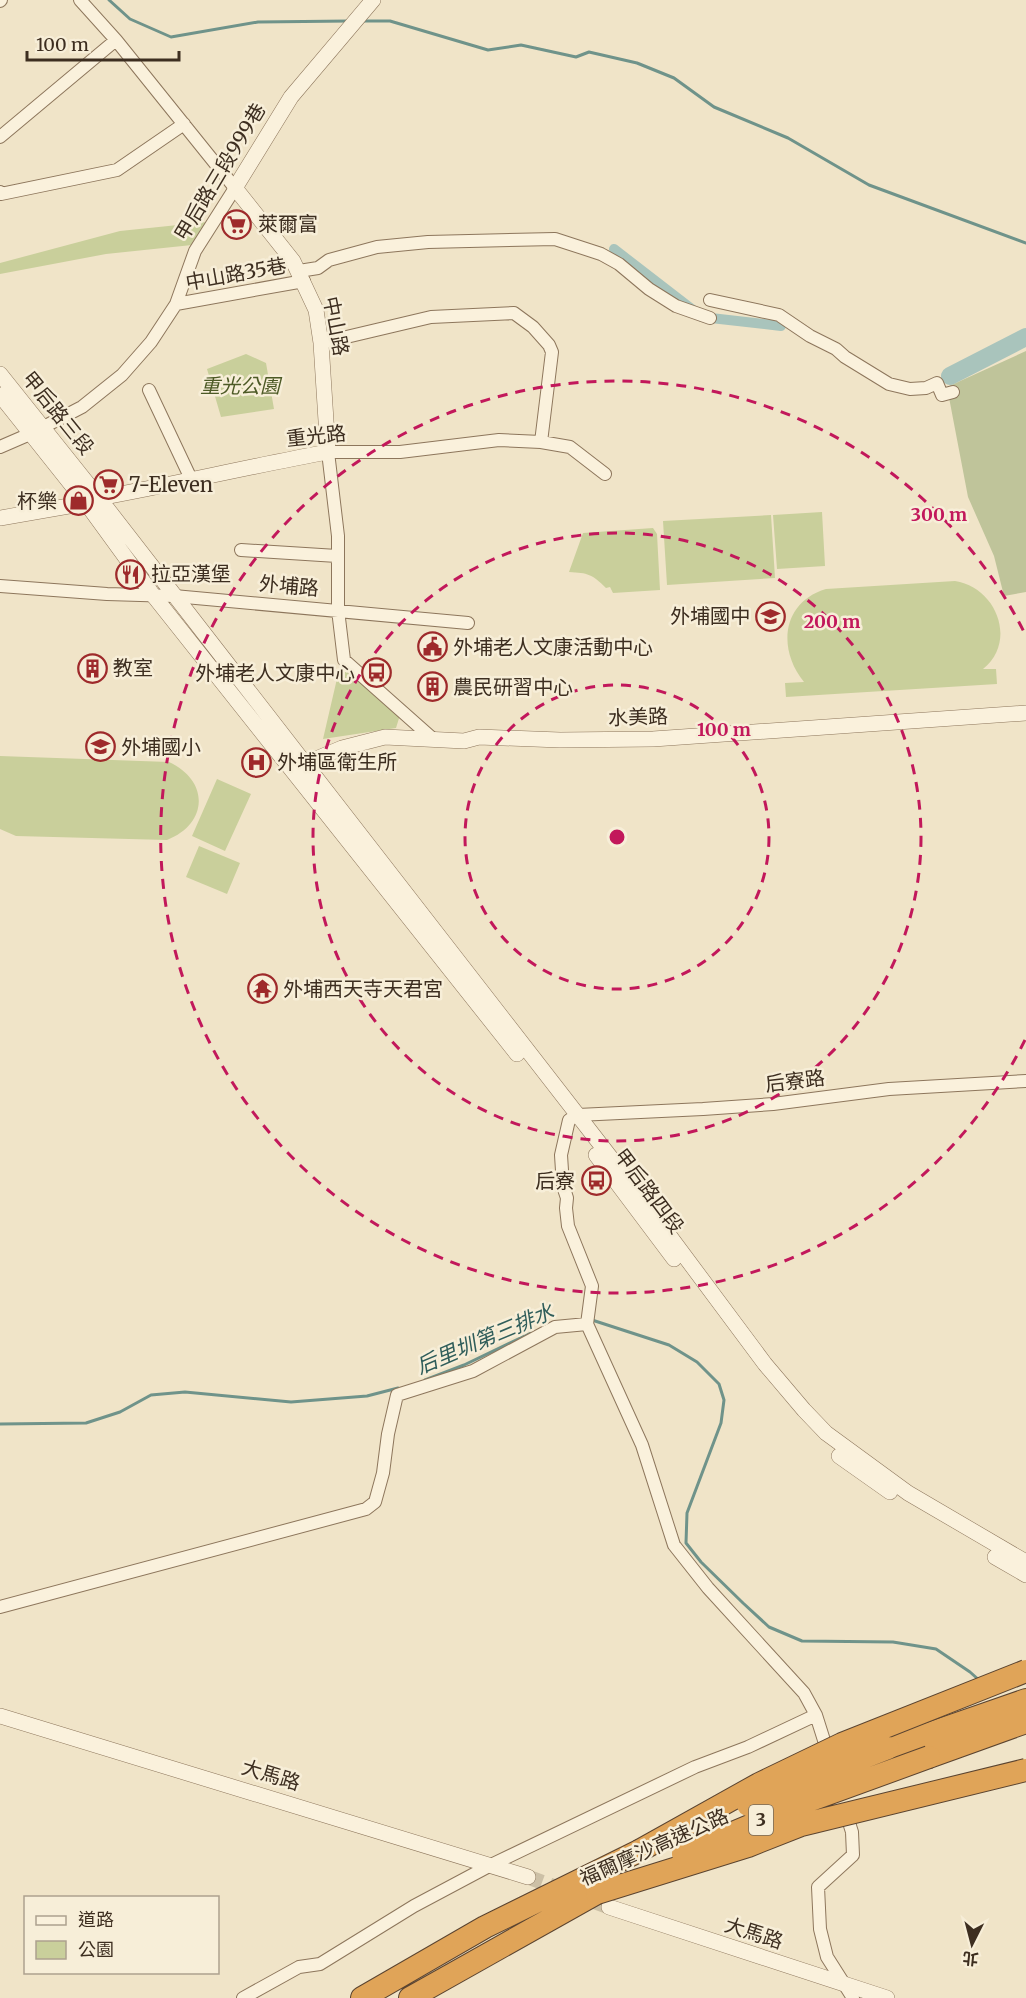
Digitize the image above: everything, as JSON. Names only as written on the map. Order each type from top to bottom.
[{"type":"highway","points":[[639,1851],[759,1784],[842,1744],[1026,1671]]},
{"type":"highway","name":"福爾摩沙高速公路","points":[[363,1997],[485,1927],[639,1851],[816,1776],[1026,1700]]},
{"type":"highway","name":"福爾摩沙高速公路","points":[[410,1998],[734,1831],[811,1800],[1026,1722]]},
{"type":"highway","points":[[603,1900],[801,1825],[1026,1770]]},
{"type":"street","name":"中山路","points":[[80,0],[116,40],[293,261],[316,310],[321,343],[328,452]]},
{"type":"street","name":"甲后路三段999巷","points":[[0,447],[82,407],[122,375],[151,342],[176,304],[195,251],[291,97],[373,0]]},
{"type":"street","points":[[0,137],[116,40]]},
{"type":"street","points":[[1,193],[117,170],[184,124]]},
{"type":"street","name":"中山路35巷","points":[[176,304],[301,276],[329,260],[377,247],[428,242],[555,239],[601,254],[619,264],[649,289],[676,306],[710,318]]},
{"type":"street","points":[[710,300],[779,315],[889,384],[909,389],[926,388],[937,383],[942,395],[953,392]]},
{"type":"street","points":[[321,343],[431,318],[514,313],[533,327],[549,345],[552,352],[541,442]]},
{"type":"street","name":"甲后路三段","points":[[0,374],[36,430],[174,596],[299,768]]},
{"type":"street","points":[[149,390],[192,481]]},
{"type":"street","name":"甲后路三段","points":[[0,395],[36,430]]},
{"type":"street","name":"重光路","points":[[0,518],[328,452],[400,452],[499,440],[541,442],[570,447],[604,474]]},
{"type":"street","points":[[328,452],[338,536],[338,610],[344,660],[414,719],[433,739]]},
{"type":"street","name":"甲后路三段","points":[[92,500],[153,595],[299,768]]},
{"type":"street","points":[[241,550],[337,556]]},
{"type":"street","name":"外埔路","points":[[0,586],[107,594],[174,596],[468,622]]},
{"type":"street","name":"水美路","points":[[299,768],[342,748],[385,737],[464,741],[479,737],[560,740],[653,739],[1026,713]]},
{"type":"street","name":"甲后路四段","points":[[299,768],[573,1117],[757,1370],[808,1429],[861,1473],[1026,1575]]},
{"type":"street","name":"后寮路","points":[[573,1117],[772,1104],[889,1089],[1026,1081]]},
{"type":"street","points":[[573,1117],[561,1155],[562,1186],[567,1198],[568,1226],[592,1286],[587,1324],[642,1445],[674,1545],[708,1588],[804,1693],[816,1715],[852,1832],[853,1856],[819,1887],[820,1929],[827,1958],[853,1998]]},
{"type":"street","name":"甲后路四段","points":[[573,1117],[625,1176],[765,1364],[826,1433],[908,1493],[1026,1562]]},
{"type":"street","points":[[0,1607],[366,1509],[375,1502],[383,1473],[388,1434],[397,1395],[473,1371],[555,1327],[587,1324]]},
{"type":"street","points":[[243,1998],[299,1967],[320,1964],[414,1906],[491,1865],[695,1767],[748,1747],[816,1715]]},
{"type":"street","name":"大馬路","points":[[0,1716],[528,1877]]},
{"type":"street","name":"大馬路","points":[[603,1900],[887,1998]]},
{"type":"green space","points":[[207,222],[192,245],[106,254],[0,274],[0,263],[120,231]]},
{"type":"green space","points":[[1026,351],[1026,592],[1004,596],[994,556],[968,497],[947,387]]},
{"type":"green space","name":"重光公園","points":[[246,354],[266,363],[274,409],[221,417],[207,369]]},
{"type":"green space","points":[[822,512],[825,566],[777,569],[773,515]]},
{"type":"green space","points":[[771,515],[775,578],[667,585],[663,521]]},
{"type":"green space","points":[[653,528],[657,534],[660,590],[613,593],[610,587],[606,588],[589,575],[569,572],[583,533]]},
{"type":"green space","points":[[955,581],[969,585],[982,593],[991,604],[997,617],[1000,630],[999,644],[994,657],[983,669],[996,669],[997,684],[786,697],[785,683],[804,682],[795,669],[790,655],[787,642],[788,628],[800,604],[811,595],[826,589]]},
{"type":"green space","points":[[339,670],[351,673],[400,715],[396,728],[323,739]]},
{"type":"green space","points":[[0,756],[169,762],[192,780],[199,802],[190,824],[181,833],[167,840],[16,836],[0,829]]},
{"type":"green space","points":[[217,779],[251,794],[225,851],[192,836]]},
{"type":"green space","points":[[199,846],[240,863],[227,894],[186,877]]},
{"type":"waterway","points":[[109,0],[130,19],[171,37],[258,22],[349,21]]},
{"type":"waterway","points":[[362,21],[390,21],[488,50],[521,45],[576,57],[589,52],[637,63],[674,78],[714,107],[788,138],[869,185],[1026,243]]},
{"type":"waterway","points":[[614,249],[702,317],[781,326]]},
{"type":"waterway","points":[[950,376],[1026,337]]},
{"type":"waterway","name":"后里圳第三排水","points":[[592,1320],[669,1345],[697,1362],[719,1384],[724,1400],[721,1423],[687,1513],[686,1543],[701,1562],[743,1603],[769,1627],[802,1641],[893,1642],[936,1649],[979,1680]]},
{"type":"waterway","name":"后里圳第三排水","points":[[425,1380],[464,1365],[531,1333]]},
{"type":"waterway","name":"后里圳第三排水","points":[[0,1424],[86,1423],[120,1412],[151,1395],[185,1392],[291,1402],[367,1396],[398,1388]]},
{"type":"tunnel","points":[[528,1877],[609,1907]]},
{"type":"place","name":"萊爾富","points":[[237,224]]},
{"type":"place","name":"7-Eleven","points":[[108,485]]},
{"type":"place","name":"杯樂","points":[[78,501]]},
{"type":"place","name":"拉亞漢堡","points":[[130,574]]},
{"type":"place","name":"外埔國中","points":[[771,616]]},
{"type":"place","name":"外埔老人文康活動中心","points":[[432,647]]},
{"type":"place","name":"教室","points":[[92,668]]},
{"type":"place","name":"外埔老人文康中心","points":[[376,673]]},
{"type":"place","name":"農民研習中心","points":[[432,687]]},
{"type":"place","name":"外埔國小","points":[[100,747]]},
{"type":"place","name":"外埔區衛生所","points":[[256,762]]},
{"type":"place","name":"外埔西天寺天君宮","points":[[262,989]]},
{"type":"place","name":"后寮","points":[[596,1181]]}]
